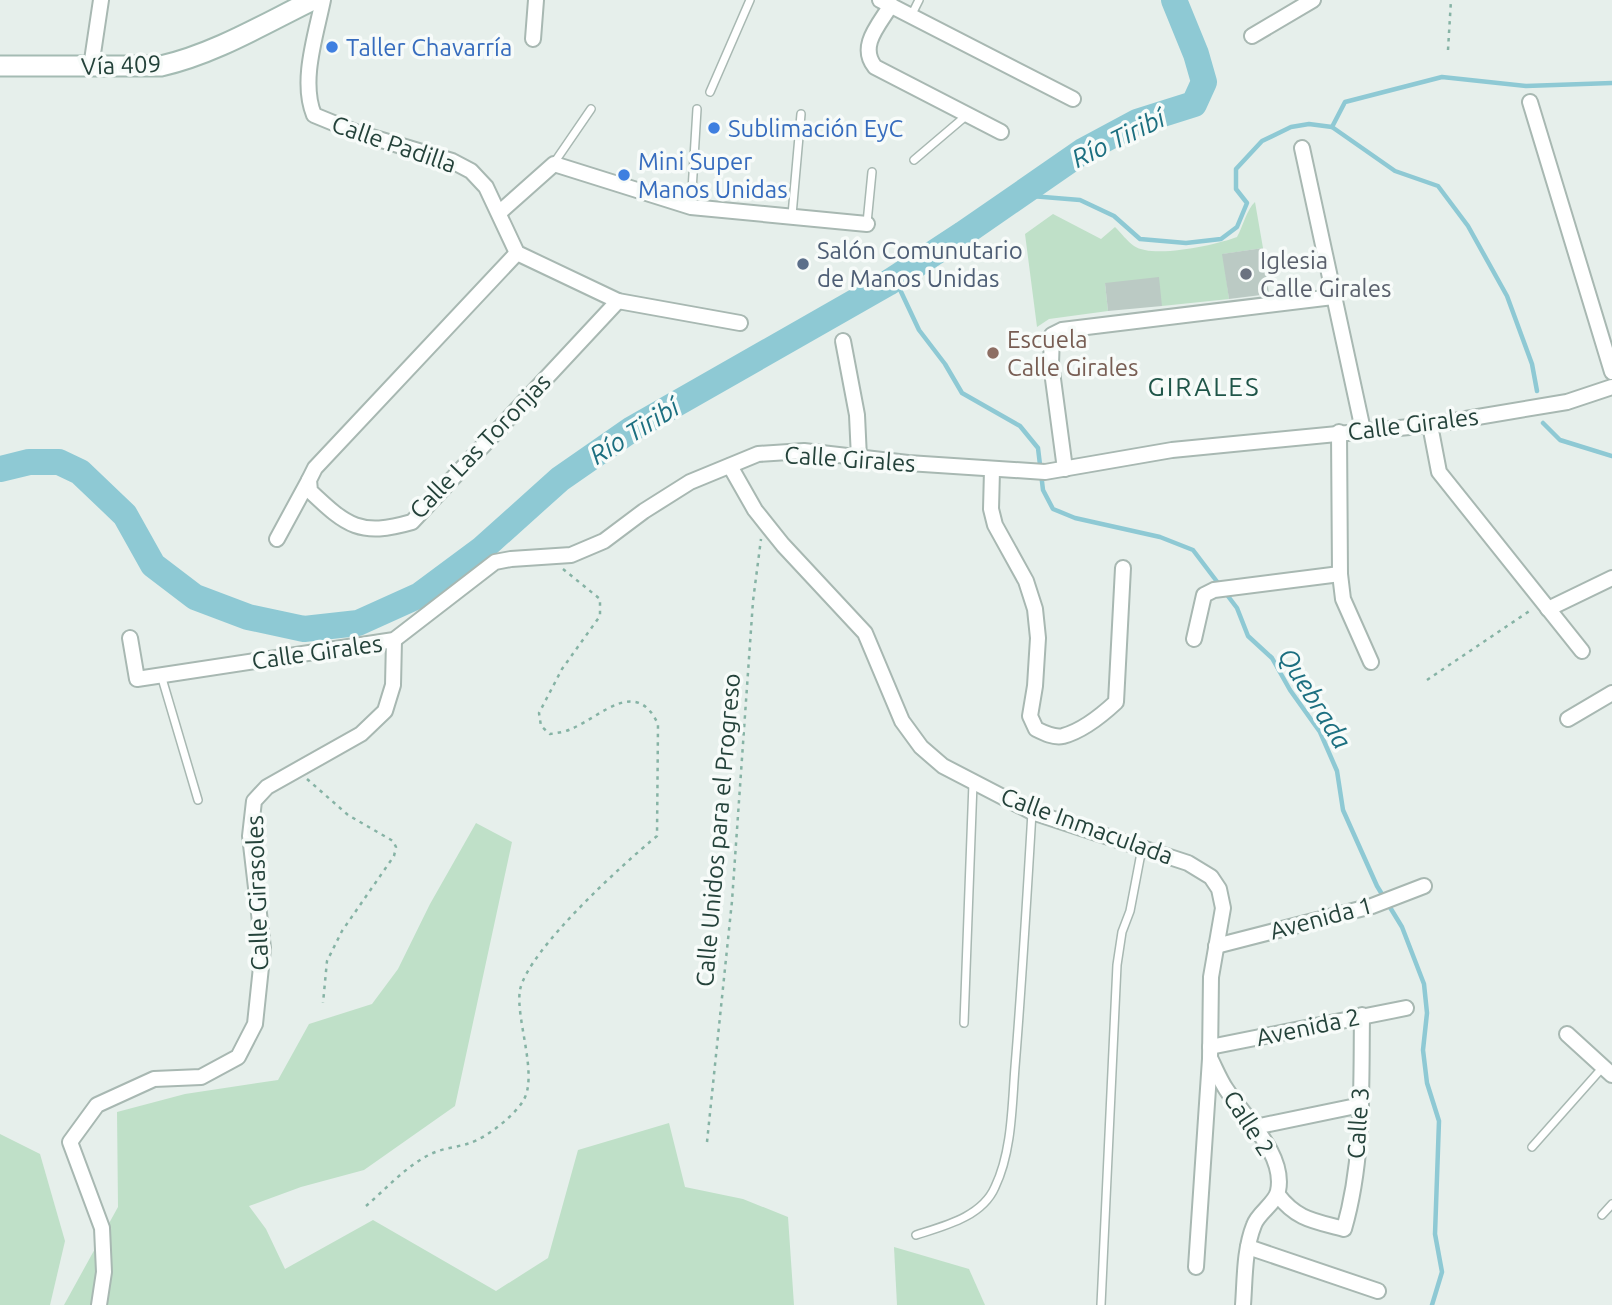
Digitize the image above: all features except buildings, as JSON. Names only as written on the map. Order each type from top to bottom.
[{"type":"street","points":[[91,66],[101,0]]},
{"type":"street","name":"Vía 409","points":[[0,66],[161,66],[185,60],[313,0]]},
{"type":"street","name":"Calle Padilla","points":[[323,0],[312,58],[308,102],[314,116],[358,133],[452,161],[471,170],[486,187],[500,212],[517,253]]},
{"type":"street","points":[[533,39],[536,0]]},
{"type":"street","points":[[1252,36],[1313,0]]},
{"type":"street","points":[[1001,132],[875,67],[867,50],[885,2],[1073,99]]},
{"type":"street","points":[[1530,102],[1612,372]]},
{"type":"street","points":[[1302,148],[1363,430]]},
{"type":"street","points":[[500,212],[554,164],[691,207],[867,224]]},
{"type":"street","points":[[276,539],[315,468],[517,253],[618,301],[740,323]]},
{"type":"street","points":[[1065,468],[1051,364],[1052,335],[1062,330],[1333,297]]},
{"type":"street","name":"Calle Las Toronjas","points":[[309,480],[310,491],[351,525],[368,530],[412,522],[618,301]]},
{"type":"street","points":[[843,341],[857,415],[859,458]]},
{"type":"street","name":"Calle Girales","points":[[130,638],[137,679],[394,640],[495,562],[571,555],[604,541],[644,511],[690,482],[758,454],[804,451],[992,470],[1045,472],[1172,450],[1430,425],[1567,402],[1612,387]]},
{"type":"street","points":[[1430,425],[1439,472],[1582,651]]},
{"type":"street","points":[[1339,432],[1340,574],[1343,599],[1371,662]]},
{"type":"street","name":"Calle Inmaculada","points":[[730,466],[763,520],[865,634],[902,721],[921,747],[943,766],[1032,812],[1188,863],[1210,877],[1219,889],[1223,908],[1210,1001],[1210,1053],[1196,1267]]},
{"type":"street","points":[[992,470],[991,509],[995,525],[1026,580],[1035,609],[1038,638],[1030,716],[1036,729],[1049,735],[1063,736],[1104,714],[1116,702],[1123,568]]},
{"type":"street","points":[[1194,639],[1204,595],[1214,590],[1340,574]]},
{"type":"street","points":[[1545,606],[1612,578]]},
{"type":"street","name":"Calle Girasoles","points":[[99,1305],[104,1272],[102,1228],[70,1142],[97,1105],[154,1079],[201,1077],[238,1057],[255,1024],[263,948],[250,836],[254,801],[267,787],[361,734],[386,711],[393,685],[394,640]]},
{"type":"street","points":[[1568,719],[1612,693]]},
{"type":"street","name":"Avenida 1","points":[[1216,946],[1372,906],[1424,886]]},
{"type":"street","name":"Avenida 2","points":[[1210,1053],[1406,1008]]},
{"type":"street","name":"Calle 3","points":[[1278,1195],[1287,1207],[1302,1218],[1344,1229],[1349,1214],[1360,1137],[1362,1016]]},
{"type":"street","points":[[1567,1034],[1609,1066]]},
{"type":"street","name":"Calle 2","points":[[1210,1053],[1226,1089],[1270,1150],[1277,1168],[1278,1195]]},
{"type":"street","points":[[1255,1127],[1360,1105]]},
{"type":"street","points":[[1243,1305],[1248,1247],[1254,1223],[1278,1195]]},
{"type":"street","points":[[1248,1247],[1378,1291]]},
{"type":"lane","points":[[710,92],[750,0]]},
{"type":"lane","points":[[911,16],[919,0]]},
{"type":"lane","points":[[554,164],[591,109]]},
{"type":"lane","points":[[691,207],[697,109]]},
{"type":"lane","points":[[792,215],[801,114]]},
{"type":"lane","points":[[914,160],[967,116]]},
{"type":"lane","points":[[867,224],[872,172]]},
{"type":"lane","points":[[161,675],[198,800]]},
{"type":"lane","points":[[964,1023],[973,783]]},
{"type":"lane","points":[[916,1235],[951,1224],[978,1208],[995,1188],[1008,1142],[1022,984],[1032,812]]},
{"type":"lane","points":[[1101,1305],[1117,965],[1142,847]]},
{"type":"lane","points":[[1532,1147],[1609,1066]]},
{"type":"lane","points":[[1602,1215],[1612,1204]]},
{"type":"path","points":[[1446,0],[1450,9]]},
{"type":"path","points":[[1448,50],[1451,0]]},
{"type":"path","name":"Calle Unidos para el Progreso","points":[[707,1142],[732,901],[753,601],[763,520]]},
{"type":"path","points":[[366,1206],[408,1170],[433,1153],[473,1143],[509,1119],[525,1100],[529,1081],[520,991],[530,967],[623,864],[657,836],[658,724],[653,712],[643,703],[626,701],[603,710],[571,730],[550,734],[541,726],[539,713],[562,669],[600,616],[600,599],[550,558]]},
{"type":"path","points":[[1427,680],[1545,606]]},
{"type":"path","points":[[297,770],[348,815],[393,841],[396,847],[394,856],[342,931],[330,954],[323,1003]]},
{"type":"green space","points":[[1255,202],[1263,248],[1223,254],[1229,299],[1162,306],[1105,283],[1108,311],[1049,319],[1037,327],[1025,234],[1053,214],[1101,239],[1115,227],[1134,246],[1143,250],[1169,251],[1215,244],[1237,237]]},
{"type":"green space","points":[[476,823],[512,842],[455,1106],[364,1170],[301,1187],[249,1206],[266,1229],[285,1269],[373,1220],[496,1291],[548,1258],[578,1150],[669,1123],[685,1187],[743,1199],[788,1217],[794,1305],[64,1305],[118,1207],[117,1112],[185,1094],[278,1080],[309,1024],[372,1004],[398,969],[430,904]]},
{"type":"green space","points":[[0,1134],[40,1154],[65,1241],[50,1305],[0,1305]]},
{"type":"green space","points":[[894,1247],[969,1269],[985,1305],[897,1305]]},
{"type":"waterway","name":"Río Tiribí","points":[[0,469],[29,462],[59,462],[80,472],[125,515],[153,565],[195,597],[248,617],[304,629],[358,623],[420,595],[482,549],[560,479],[632,429],[888,283],[1083,151],[1137,122],[1194,104],[1204,82],[1196,54],[1174,0]]},
{"type":"waterway","points":[[1332,127],[1345,102],[1442,77],[1526,86],[1612,83]]},
{"type":"waterway","points":[[1019,195],[1080,200],[1114,216],[1140,239],[1186,243],[1221,239],[1237,227],[1247,203],[1236,189],[1236,169],[1262,141],[1291,127],[1309,124],[1332,127],[1395,171],[1438,186],[1468,226],[1507,296],[1532,364],[1537,391]]},
{"type":"waterway","name":"Quebrada","points":[[895,279],[919,330],[945,364],[962,393],[1020,426],[1038,448],[1043,490],[1053,509],[1075,518],[1160,537],[1193,550],[1237,608],[1248,636],[1272,658],[1290,690],[1320,732],[1337,771],[1343,810],[1377,886],[1402,927],[1424,984],[1427,1013],[1423,1050],[1427,1083],[1439,1121],[1435,1234],[1442,1272],[1432,1305]]},
{"type":"waterway","name":"Quebrada","points":[[1543,423],[1560,440],[1612,456]]},
{"type":"place","name":"Taller Chavarría","points":[[332,47]]},
{"type":"place","name":"Sublimación EyC","points":[[714,128]]},
{"type":"place","name":"Mini Super Manos Unidas","points":[[624,175]]},
{"type":"place","name":"Salón Comunutario de Manos Unidas","points":[[803,264]]},
{"type":"place","name":"Iglesia Calle Girales","points":[[1246,274]]},
{"type":"place","name":"Escuela Calle Girales","points":[[993,353]]},
{"type":"district","name":"GIRALES","points":[[1204,386]]}]
